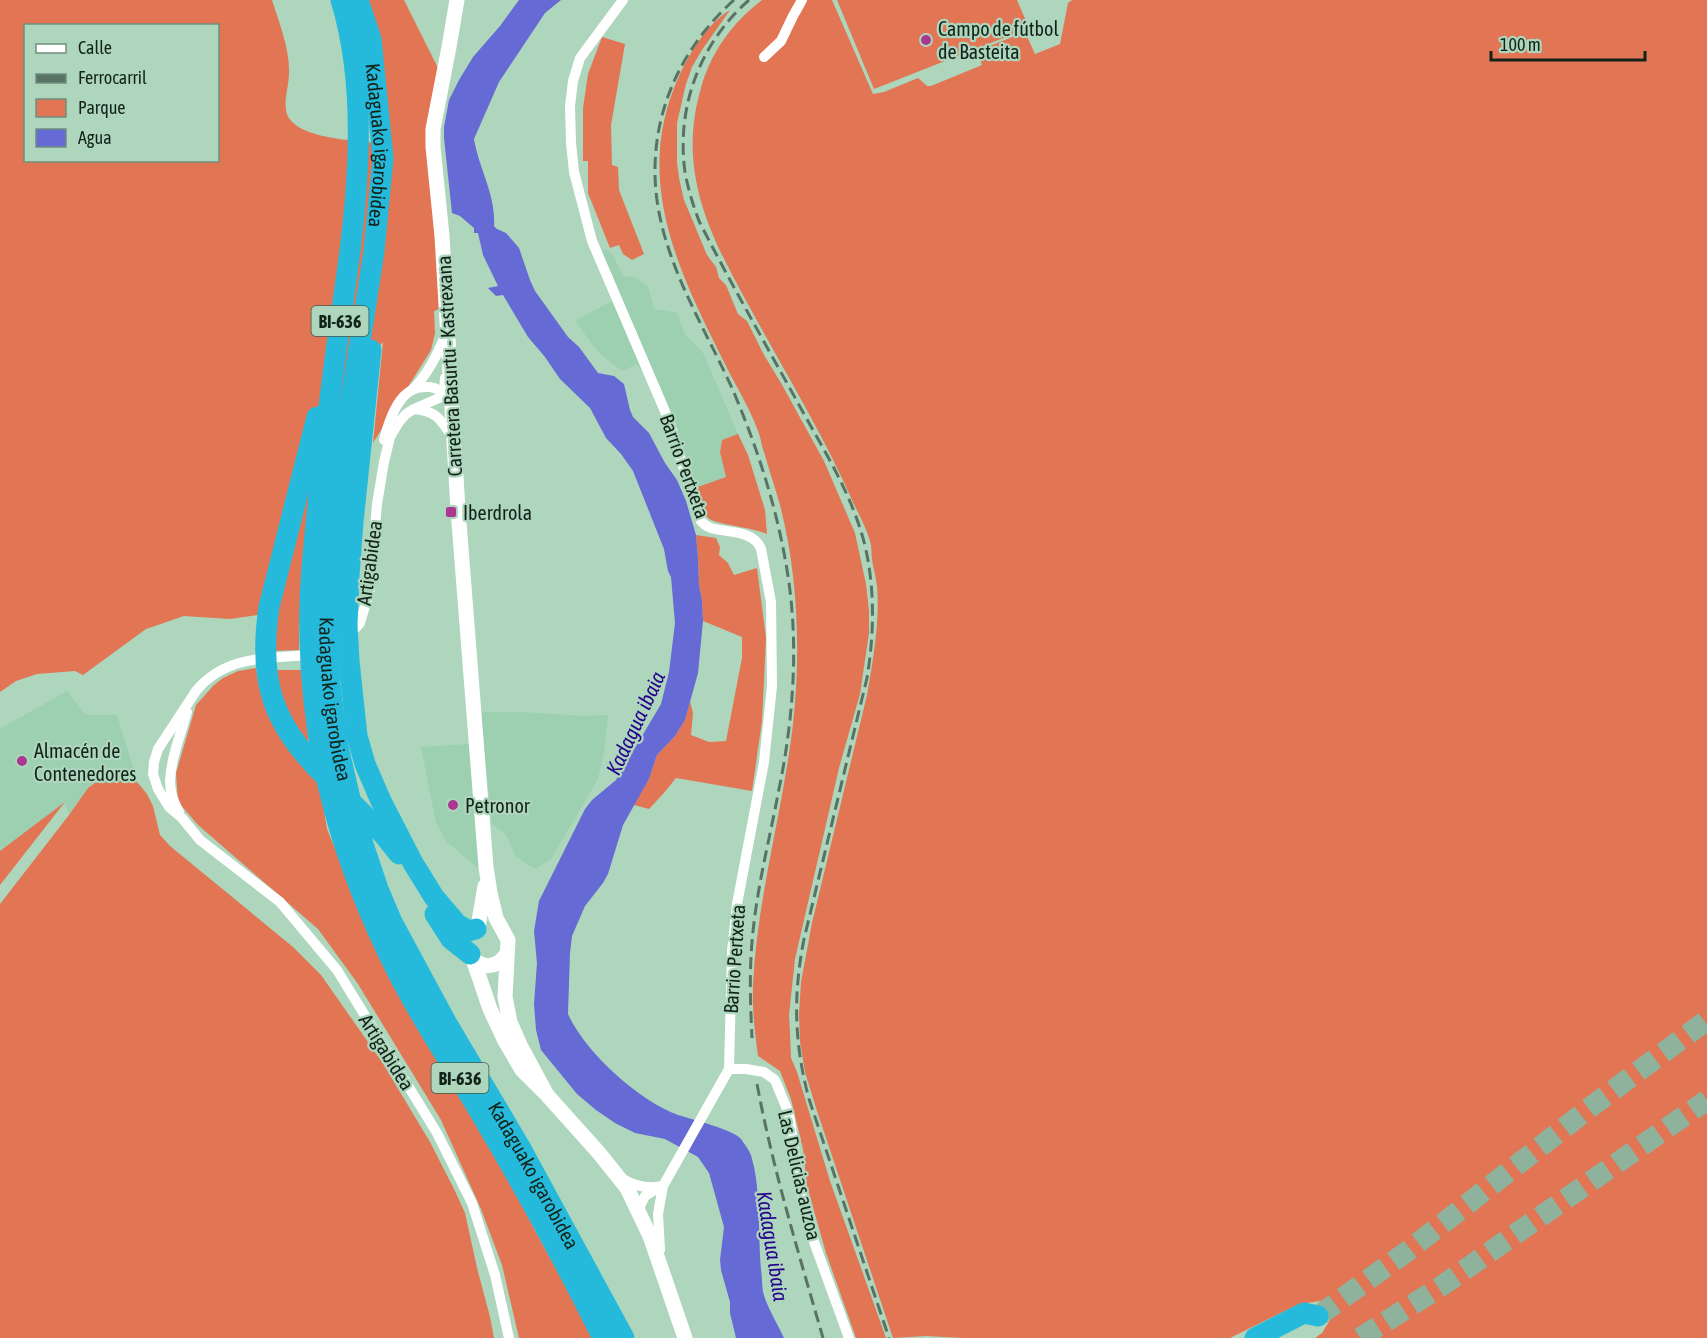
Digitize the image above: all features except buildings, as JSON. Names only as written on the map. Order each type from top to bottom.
[{"type":"highway","name":"Kadaguako igarobidea","points":[[341,0],[347,20],[355,73],[358,123],[357,179],[353,230],[336,350],[309,593],[319,640],[321,682],[316,719],[323,760],[334,810],[356,882],[400,976],[490,1129],[557,1249],[603,1338]]},
{"type":"highway","name":"Kadaguako igarobidea","points":[[319,640],[328,594],[336,497],[374,251],[383,158],[371,39],[358,0]]},
{"type":"highway","points":[[383,158],[386,199],[383,243],[352,522],[347,625],[357,736],[365,764],[381,801],[413,863],[434,897],[457,924],[469,931],[477,928]]},
{"type":"highway","points":[[336,350],[325,382],[269,607],[265,637],[267,677],[276,709],[304,754],[398,852],[451,939],[471,956]]},
{"type":"highway","name":"Kadaguako igarobidea","points":[[321,682],[355,820],[378,889],[392,922],[446,1022],[520,1146],[624,1338]]},
{"type":"highway","points":[[1255,1338],[1304,1313],[1318,1316],[1288,1338]]},
{"type":"street","name":"Carretera Basurtu - Kastrexana","points":[[457,0],[433,129],[442,236],[453,440],[486,867]]},
{"type":"street","name":"Barrio Pertxeta","points":[[623,0],[580,58],[573,81],[570,106],[574,172],[592,241],[670,423],[701,520],[711,528],[749,536],[758,542],[771,602],[772,686],[764,762],[737,904],[732,951],[729,1070]]},
{"type":"street","points":[[764,57],[781,41],[802,0]]},
{"type":"street","points":[[384,462],[384,439],[388,427],[401,400],[426,373],[438,354],[447,331]]},
{"type":"street","points":[[384,462],[390,436],[399,422],[414,409],[439,398],[442,393],[445,386],[447,331]]},
{"type":"street","points":[[411,390],[431,386],[442,393],[446,401],[453,440]]},
{"type":"street","points":[[414,409],[423,410],[441,419],[453,440]]},
{"type":"street","name":"Artigabidea","points":[[196,691],[218,670],[253,659],[319,655],[340,645],[360,623],[370,589],[377,504],[384,462]]},
{"type":"street","points":[[171,779],[155,758],[163,741],[196,691]]},
{"type":"street","points":[[182,818],[173,800],[171,779],[183,728],[196,691]]},
{"type":"street","name":"Artigabidea","points":[[155,758],[153,774],[158,789],[169,807],[182,818],[200,840],[280,902],[337,970],[437,1133],[472,1203],[495,1275],[509,1338]]},
{"type":"street","points":[[486,867],[484,893],[477,928],[468,942],[490,1009],[522,1070],[599,1153],[627,1188],[650,1236],[685,1338]]},
{"type":"street","points":[[486,867],[496,918],[508,940],[505,997],[510,1022],[520,1046],[547,1095]]},
{"type":"street","points":[[477,928],[489,925],[502,931]]},
{"type":"street","points":[[471,956],[482,965],[493,965],[499,963],[507,953]]},
{"type":"street","points":[[663,1275],[658,1231],[662,1186],[729,1070]]},
{"type":"street","name":"Las Delicias auzoa","points":[[729,1070],[764,1071],[775,1080],[789,1114],[799,1182],[809,1228],[849,1338]]},
{"type":"street","points":[[616,1175],[629,1183],[642,1187],[662,1186]]},
{"type":"street","points":[[638,1210],[645,1196],[662,1186]]},
{"type":"street","points":[[638,1210],[650,1207],[660,1198]]},
{"type":"shaded area","points":[[606,249],[612,254],[624,277],[632,276],[648,286],[654,309],[677,313],[685,334],[703,353],[738,434],[722,440],[720,452],[726,477],[687,492],[665,423],[646,377],[637,364],[622,371],[599,353],[575,321],[619,297],[600,252]]},
{"type":"shaded area","points":[[67,691],[86,715],[117,715],[138,783],[122,775],[88,788],[69,815],[65,803],[0,851],[0,729]]},
{"type":"shaded area","points":[[480,712],[608,715],[598,779],[551,859],[535,869],[516,857],[507,836],[492,824]]},
{"type":"shaded area","name":"Petronor","points":[[470,744],[480,870],[447,842],[436,823],[421,747]]},
{"type":"green space","points":[[0,0],[272,0],[288,55],[286,110],[290,120],[299,127],[324,136],[377,143],[352,0],[404,0],[438,68],[440,309],[434,311],[435,333],[431,350],[373,443],[383,342],[377,349],[299,623],[299,650],[270,651],[272,613],[230,619],[184,616],[146,629],[83,675],[75,671],[37,674],[16,681],[0,692]]},
{"type":"green space","points":[[762,0],[832,0],[873,94],[884,92],[918,78],[927,86],[931,86],[982,65],[977,51],[1025,32],[1035,54],[1060,44],[1068,3],[1072,0],[1707,0],[1707,1338],[1315,1338],[1322,1333],[1333,1315],[1321,1301],[1299,1304],[1230,1338],[926,1336],[893,1338],[805,1072],[800,1042],[799,1014],[801,982],[812,923],[872,668],[878,600],[871,546],[864,525],[832,458],[732,276],[718,246],[697,187],[693,155],[694,123],[705,75],[717,50],[732,28]]},
{"type":"green space","name":"Campo de fútbol de Basteita","points":[[837,0],[1017,0],[1029,28],[874,89]]},
{"type":"green space","points":[[730,10],[702,50],[692,67],[686,84],[677,123],[677,163],[684,200],[707,255],[716,267],[719,278],[726,285],[738,314],[747,321],[824,461],[855,533],[866,584],[869,633],[860,694],[839,768],[795,959],[789,1015],[791,1058],[830,1181],[886,1338],[856,1338],[826,1253],[807,1186],[803,1149],[791,1099],[780,1071],[758,1056],[756,1039],[753,1012],[755,952],[793,724],[797,669],[794,586],[780,505],[759,434],[679,264],[668,227],[661,190],[660,152],[666,114],[680,74],[707,30]]},
{"type":"green space","points":[[602,37],[625,44],[611,125],[612,165],[618,167],[619,190],[644,254],[632,260],[623,254],[619,245],[610,248],[588,193],[588,161],[583,161],[583,108],[588,74]]},
{"type":"green space","points":[[738,434],[748,455],[765,510],[767,534],[712,520],[705,515],[698,500],[695,488],[726,477],[720,452],[722,440]]},
{"type":"green space","points":[[696,535],[716,538],[720,547],[719,555],[728,563],[734,575],[757,568],[766,638],[762,721],[752,791],[676,778],[649,809],[634,805],[649,779],[657,755],[675,736],[685,720],[690,701],[693,713],[691,735],[709,742],[726,741],[742,658],[742,637],[703,621]]},
{"type":"green space","points":[[256,668],[258,682],[284,742],[320,786],[327,829],[384,968],[480,1128],[593,1338],[519,1338],[502,1265],[481,1209],[441,1120],[358,984],[318,929],[198,825],[178,802],[176,773],[196,705],[223,678],[238,671]]},
{"type":"green space","points":[[272,670],[301,670],[310,755],[298,738]]},
{"type":"green space","points":[[122,775],[138,783],[147,794],[153,806],[160,835],[170,846],[293,947],[321,975],[382,1062],[430,1142],[465,1213],[494,1338],[0,1338],[0,904],[88,788],[95,783]]},
{"type":"green space","points":[[65,802],[0,885],[0,851]]},
{"type":"water","points":[[519,0],[561,0],[545,13],[499,82],[474,139],[490,193],[494,226],[506,233],[519,248],[535,291],[568,337],[579,347],[598,373],[614,376],[624,384],[633,417],[649,433],[677,480],[686,501],[696,535],[702,600],[703,621],[698,673],[685,720],[675,736],[657,755],[649,779],[623,825],[608,874],[585,906],[572,936],[568,1014],[576,1029],[600,1059],[647,1099],[678,1115],[730,1132],[741,1139],[746,1146],[751,1156],[757,1184],[763,1292],[784,1338],[736,1338],[730,1313],[730,1302],[721,1270],[724,1227],[709,1173],[698,1157],[665,1139],[635,1133],[596,1110],[577,1094],[541,1050],[536,1030],[534,1004],[537,963],[534,931],[539,901],[585,809],[616,780],[661,704],[669,672],[675,623],[671,577],[664,549],[633,471],[606,438],[590,408],[560,379],[528,337],[503,295],[496,296],[488,288],[498,286],[483,255],[478,233],[474,233],[474,228],[460,216],[452,213],[444,138],[449,100],[473,57]]},
{"type":"tunnel","points":[[1318,1316],[1409,1250],[1592,1106],[1707,1020]]},
{"type":"tunnel","points":[[1360,1338],[1440,1287],[1707,1100]]},
{"type":"railway","points":[[734,0],[700,37],[675,78],[660,124],[655,174],[657,203],[672,258],[694,311],[732,388],[750,434],[779,528],[788,576],[794,658],[791,713],[754,923],[750,980],[752,1038]]},
{"type":"railway","points":[[749,0],[717,36],[695,78],[684,124],[685,172],[699,221],[848,497],[861,532],[869,566],[873,614],[867,678],[804,939],[798,980],[797,1019],[800,1058],[809,1099],[889,1338]]},
{"type":"railway","points":[[757,1084],[779,1180],[823,1338]]},
{"type":"place","name":"Campo de fútbol de Basteita","points":[[926,40]]},
{"type":"place","name":"Iberdrola","points":[[451,512]]},
{"type":"place","name":"Almacén de Contenedores","points":[[22,761]]},
{"type":"place","name":"Petronor","points":[[453,805]]},
{"type":"water label","name":"Kadagua ibaia","points":[[635,723]]},
{"type":"water label","name":"Kadagua ibaia","points":[[773,1246]]}]
